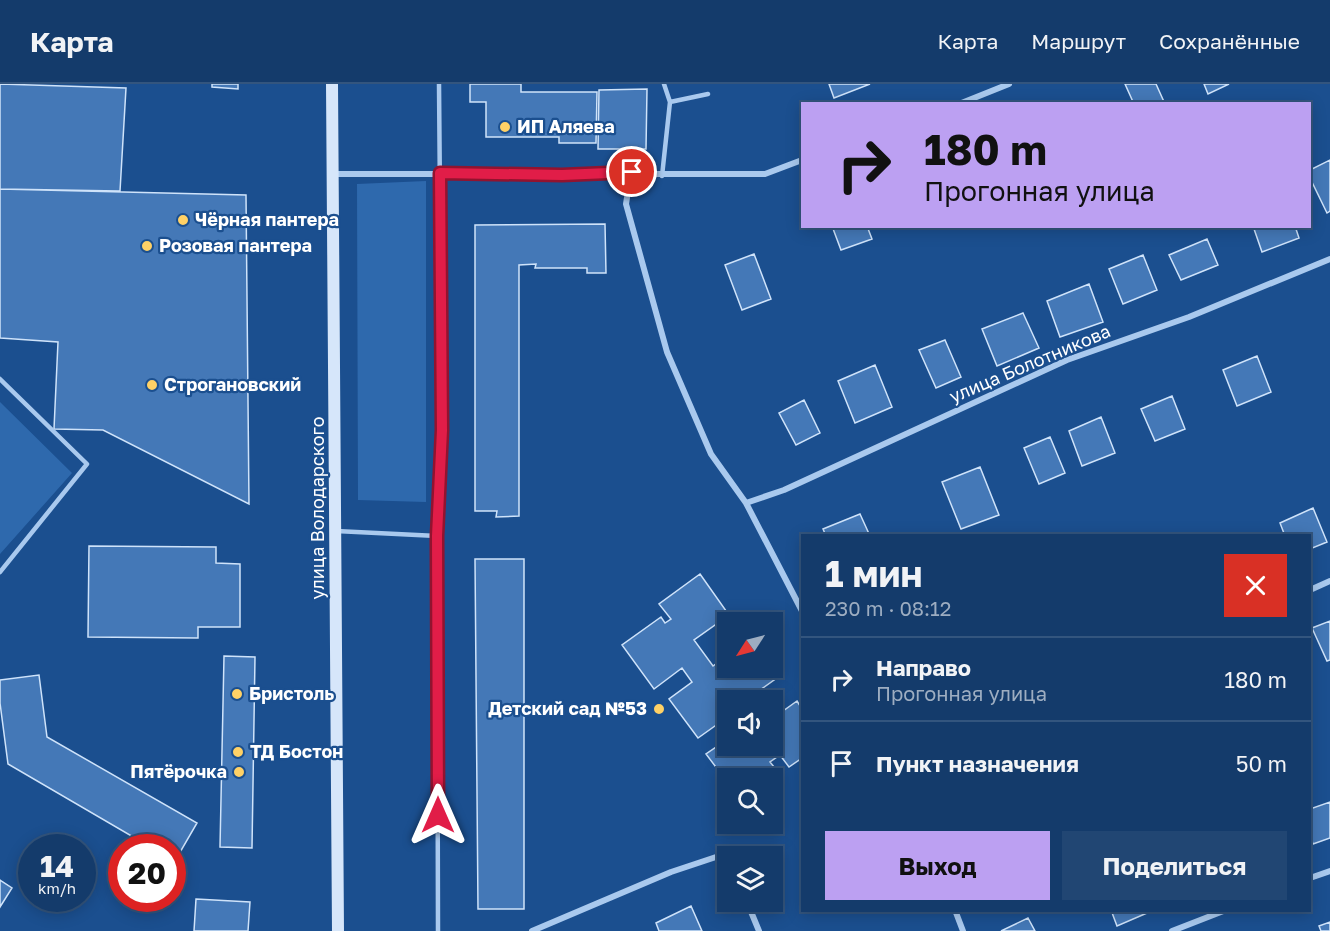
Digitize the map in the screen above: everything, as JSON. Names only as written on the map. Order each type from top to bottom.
[{"type":"main road","name":"улица Володарского","points":[[332,84],[335,174],[338,931]]},
{"type":"street","points":[[964,102],[1009,84]]},
{"type":"street","points":[[335,174],[562,175],[632,172],[662,176],[765,174],[801,160]]},
{"type":"street","points":[[632,172],[626,204],[667,352],[711,453],[746,503],[801,609]]},
{"type":"street","name":"улица Болотникова","points":[[746,503],[784,490],[1067,360],[1189,317],[1330,259]]},
{"type":"street","points":[[1311,590],[1330,580]]},
{"type":"street","points":[[532,931],[671,872],[717,858]]},
{"type":"street","points":[[1311,878],[1330,871]]},
{"type":"street","points":[[751,912],[759,931]]},
{"type":"street","points":[[956,912],[963,931]]},
{"type":"street","points":[[1172,931],[1221,912]]},
{"type":"lane","points":[[438,931],[437,536],[442,430],[439,84]]},
{"type":"lane","points":[[662,176],[670,102],[664,84]]},
{"type":"lane","points":[[670,102],[708,94]]},
{"type":"lane","points":[[0,379],[87,464],[0,572]]},
{"type":"lane","points":[[336,531],[437,536]]},
{"type":"shaded area","points":[[426,181],[426,502],[358,500],[357,184]]},
{"type":"shaded area","points":[[0,402],[72,473],[0,554]]},
{"type":"building","points":[[0,84],[126,88],[120,191],[0,189]]},
{"type":"building","points":[[212,84],[238,84],[238,89],[212,87]]},
{"type":"building","points":[[470,84],[521,84],[521,92],[597,92],[596,143],[559,143],[559,137],[486,137],[486,102],[470,102]]},
{"type":"building","points":[[829,84],[870,84],[834,98]]},
{"type":"building","points":[[1125,84],[1156,84],[1164,102],[1133,102]]},
{"type":"building","points":[[1204,84],[1229,84],[1208,94]]},
{"type":"building","points":[[647,89],[646,149],[598,149],[599,90]]},
{"type":"building","points":[[1330,160],[1330,211],[1327,213],[1311,180],[1311,170]]},
{"type":"building","name":"Строгановский","points":[[0,189],[246,195],[249,504],[103,430],[54,429],[58,342],[0,338]]},
{"type":"building","points":[[605,224],[606,273],[587,273],[587,268],[535,268],[536,264],[519,265],[519,516],[496,517],[497,511],[475,511],[475,225]]},
{"type":"building","points":[[833,228],[868,228],[872,239],[841,250]]},
{"type":"building","points":[[1254,228],[1296,228],[1299,238],[1262,252]]},
{"type":"building","points":[[1207,239],[1218,265],[1181,280],[1169,255]]},
{"type":"building","points":[[754,254],[771,299],[742,310],[725,265]]},
{"type":"building","points":[[1143,255],[1157,290],[1123,304],[1109,269]]},
{"type":"building","points":[[1089,284],[1103,322],[1060,337],[1047,301]]},
{"type":"building","points":[[1023,313],[1039,348],[997,366],[982,329]]},
{"type":"building","points":[[945,340],[961,377],[936,388],[919,350]]},
{"type":"building","points":[[1257,356],[1271,392],[1237,406],[1223,370]]},
{"type":"building","points":[[875,365],[892,407],[855,423],[838,381]]},
{"type":"building","points":[[1172,396],[1185,429],[1155,441],[1141,409]]},
{"type":"building","points":[[804,400],[820,433],[796,445],[779,413]]},
{"type":"building","points":[[1101,417],[1115,453],[1082,466],[1069,431]]},
{"type":"building","points":[[1050,437],[1065,473],[1039,484],[1024,448]]},
{"type":"building","points":[[980,467],[999,515],[961,529],[942,482]]},
{"type":"building","points":[[1313,508],[1327,542],[1311,549],[1311,534],[1284,534],[1280,523]]},
{"type":"building","points":[[860,514],[869,534],[825,534],[823,529]]},
{"type":"building","points":[[89,546],[216,547],[216,563],[240,564],[240,627],[198,627],[198,638],[88,637]]},
{"type":"building","points":[[475,559],[524,559],[524,909],[478,909]]},
{"type":"building","points":[[700,574],[727,612],[717,612],[717,624],[694,640],[713,666],[717,663],[717,678],[777,678],[760,690],[717,690],[717,725],[698,738],[669,699],[692,682],[682,668],[654,689],[622,645],[661,617],[665,623],[671,619],[659,604]]},
{"type":"building","points":[[1330,621],[1330,660],[1327,661],[1312,628]]},
{"type":"building","name":"ТД Бостон","points":[[224,656],[255,657],[252,848],[220,847]]},
{"type":"building","points":[[39,675],[47,737],[197,823],[186,842],[186,834],[128,834],[8,764],[0,703],[0,680]]},
{"type":"building","points":[[797,701],[801,707],[801,759],[789,767],[781,756],[783,756],[783,711]]},
{"type":"building","points":[[717,746],[717,756],[779,756],[770,762],[775,768],[717,768],[706,754]]},
{"type":"building","points":[[1330,802],[1330,838],[1313,844],[1311,837],[1311,809]]},
{"type":"building","points":[[0,880],[12,888],[0,907]]},
{"type":"building","points":[[196,899],[250,902],[248,931],[194,931]]},
{"type":"building","points":[[691,906],[702,931],[659,931],[656,923]]},
{"type":"building","points":[[1112,912],[1149,912],[1117,926]]},
{"type":"building","points":[[1028,918],[1035,931],[1001,931]]},
{"type":"building","points":[[1330,922],[1330,931],[1321,931],[1319,926]]},
{"type":"place","name":"ИП Аляева","points":[[505,127]]},
{"type":"place","name":"Чёрная пантера","points":[[183,220]]},
{"type":"place","name":"Розовая пантера","points":[[147,246]]},
{"type":"place","name":"Строгановский","points":[[152,385]]},
{"type":"place","name":"Бристоль","points":[[237,694]]},
{"type":"place","name":"Детский сад №53","points":[[659,709]]},
{"type":"place","name":"ТД Бостон","points":[[238,752]]},
{"type":"place","name":"Пятёрочка","points":[[239,772]]},
{"type":"route","points":[[438,815],[437,536],[442,430],[440,173],[562,175],[632,172]]}]
